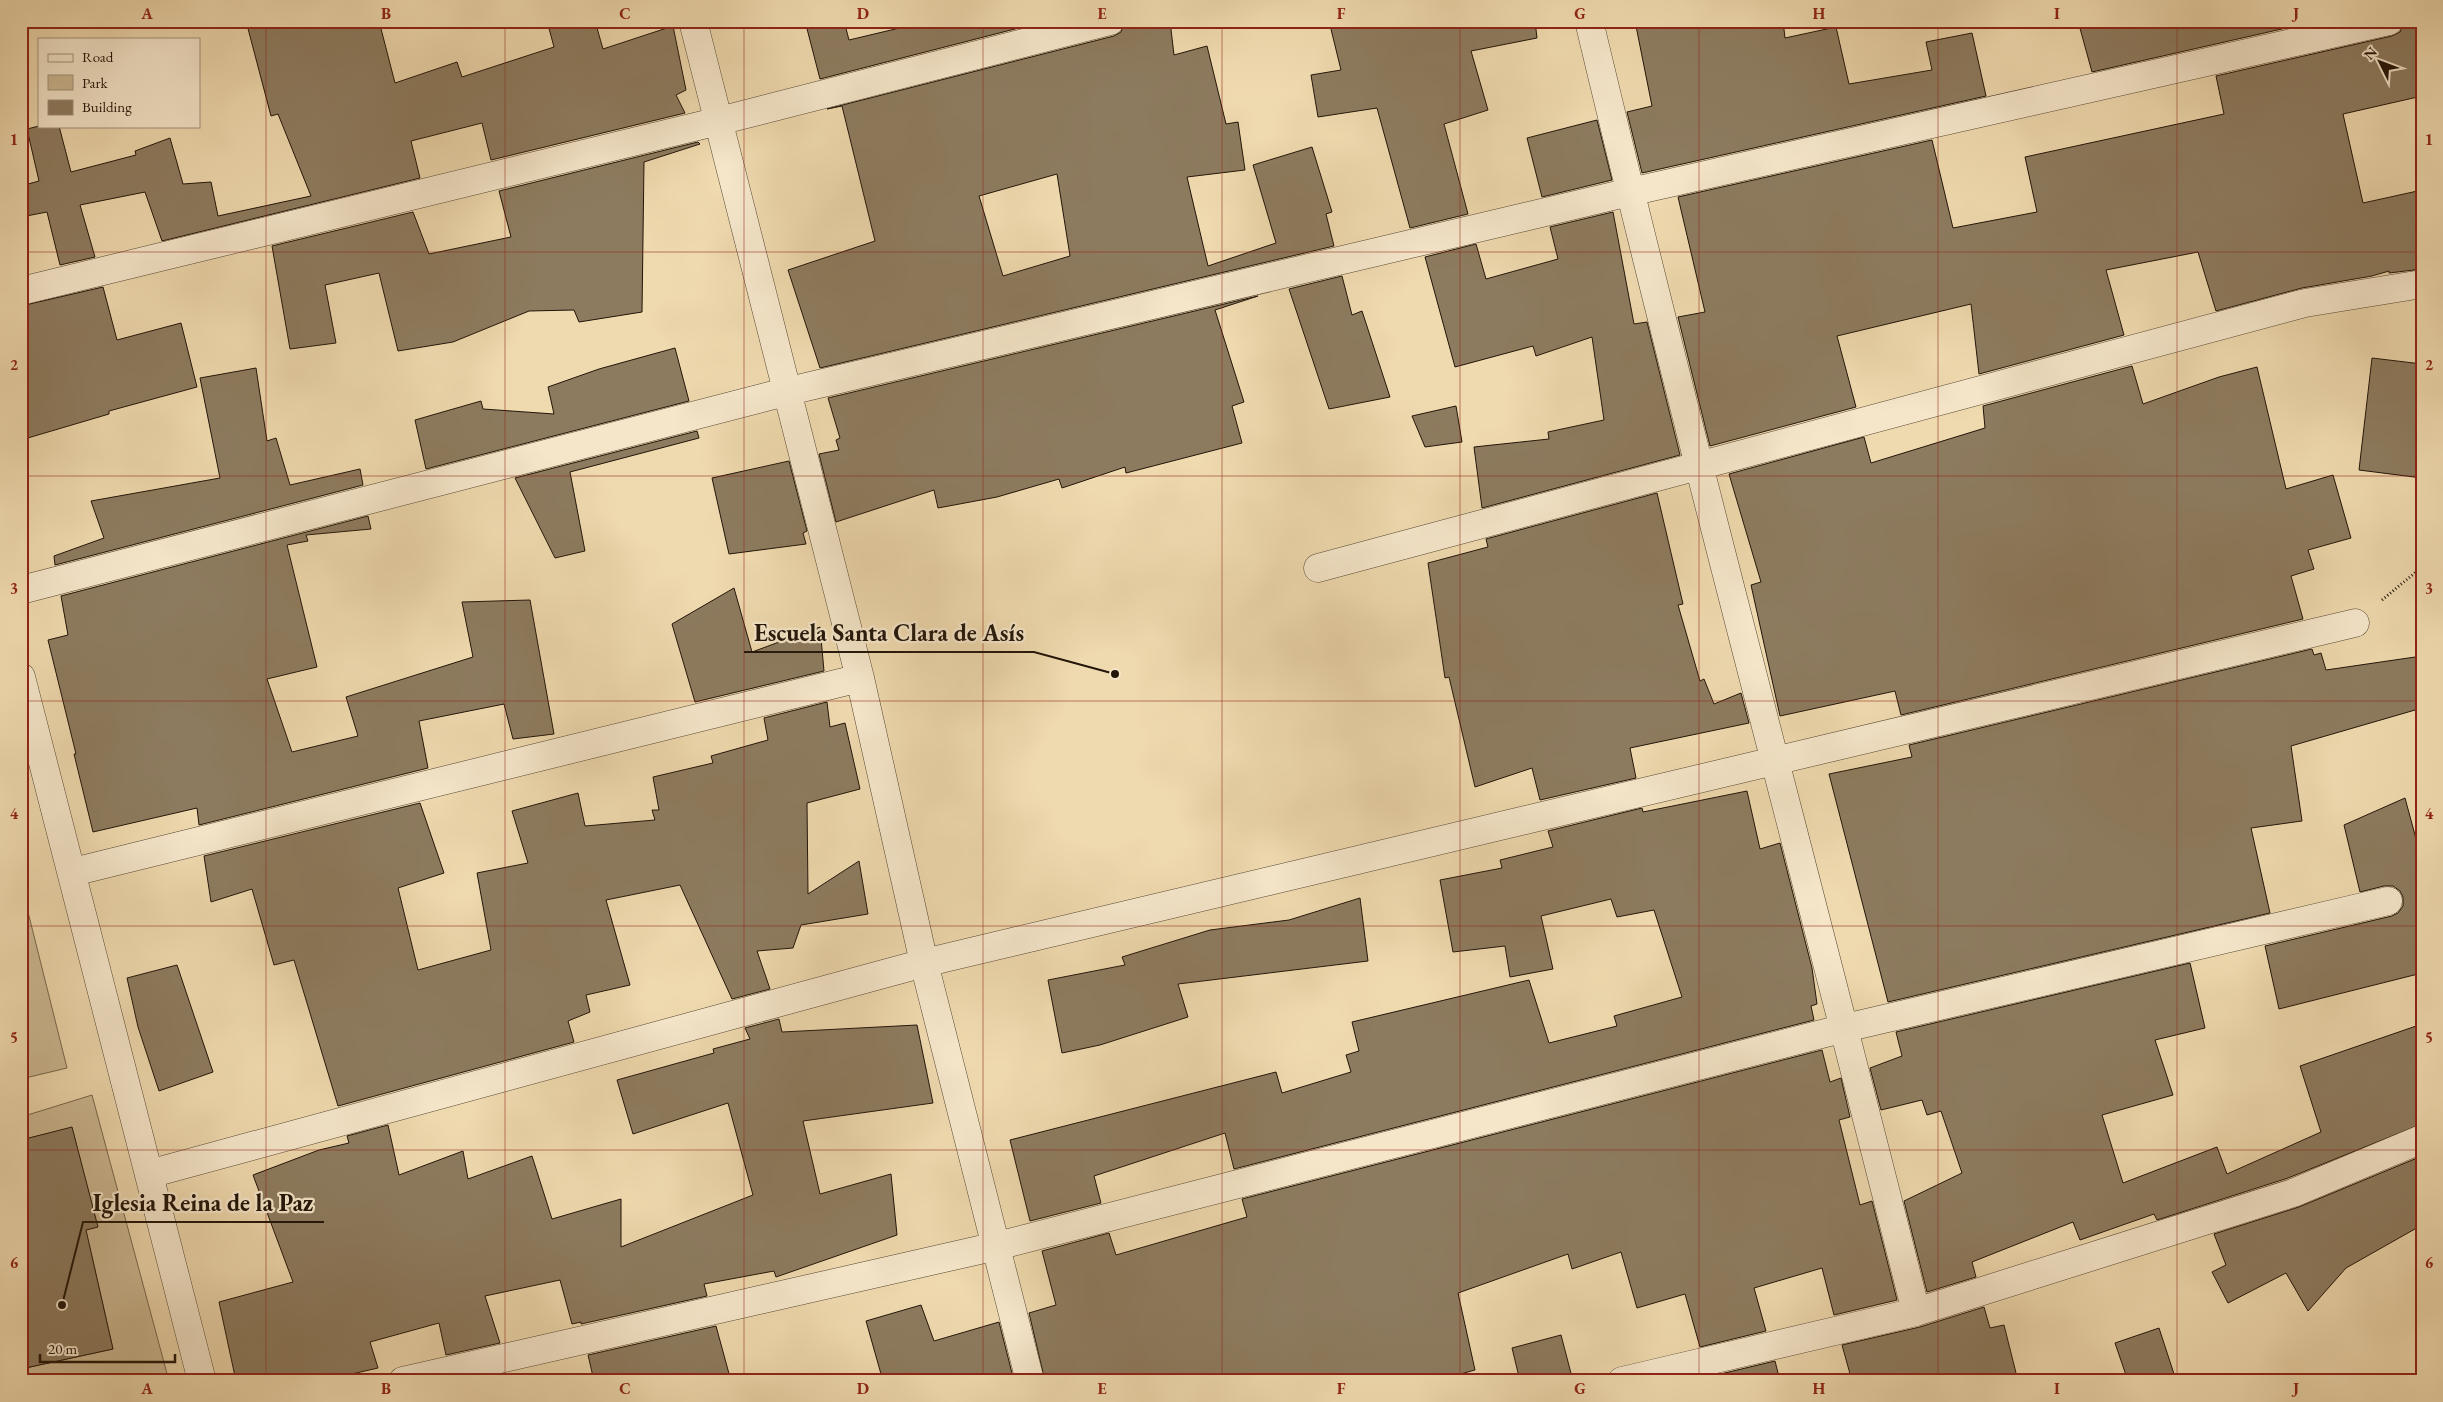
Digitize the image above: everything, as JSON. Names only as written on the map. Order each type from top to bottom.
[{"type":"street","points":[[693,21],[860,678],[924,963],[1030,1381]]},
{"type":"street","points":[[21,291],[719,121],[1110,21]]},
{"type":"street","points":[[1589,21],[1698,466],[1845,1028],[1916,1312]]},
{"type":"street","points":[[21,590],[786,392],[1630,192],[2389,21]]},
{"type":"street","points":[[1318,568],[2305,303],[2422,284]]},
{"type":"street","points":[[150,1174],[924,963],[2355,623]]},
{"type":"street","points":[[21,677],[202,1381]]},
{"type":"street","points":[[72,872],[860,678]]},
{"type":"street","points":[[404,1381],[997,1246],[1845,1028],[2388,901]]},
{"type":"street","points":[[1622,1381],[1916,1312],[2293,1193],[2422,1139]]},
{"type":"path","points":[[2355,623],[2422,567]]},
{"type":"green space","points":[[21,884],[67,1068],[21,1079]]},
{"type":"green space","points":[[92,1095],[169,1381],[21,1381],[21,1369],[113,1349],[89,1244],[21,1260],[21,1246],[97,1227],[72,1128],[21,1140],[21,1117]]},
{"type":"building","points":[[246,21],[379,21],[395,83],[457,62],[462,77],[554,47],[547,21],[595,21],[603,49],[673,26],[686,90],[676,95],[685,113],[491,160],[482,123],[411,141],[420,178],[162,241],[145,192],[80,205],[95,257],[60,265],[47,212],[21,217],[21,186],[39,181],[27,129],[38,126],[38,128],[60,128],[71,172],[136,155],[135,151],[170,138],[183,184],[211,182],[218,216],[311,196],[278,114],[271,116]]},
{"type":"building","points":[[805,21],[844,21],[849,40],[929,21],[1046,21],[820,79]]},
{"type":"building","points":[[1125,21],[1170,21],[1174,55],[1207,46],[1226,124],[1238,122],[1245,170],[1187,177],[1208,266],[1276,243],[1253,165],[1312,147],[1332,212],[1326,214],[1334,246],[820,368],[788,270],[875,241],[842,106],[827,109],[1114,36],[1121,32]],"holes":[[[1057,174],[1070,256],[1003,276],[979,196]]]},
{"type":"building","points":[[1329,21],[1535,21],[1537,38],[1471,51],[1488,110],[1444,124],[1468,214],[1410,228],[1377,108],[1318,117],[1311,75],[1341,70]]},
{"type":"building","points":[[1635,21],[1783,21],[1785,38],[1836,27],[1849,84],[1932,70],[1926,42],[1972,33],[1986,96],[1642,173],[1627,112],[1652,106]]},
{"type":"building","points":[[2078,21],[2317,21],[2092,72]]},
{"type":"building","points":[[2404,21],[2422,21],[2422,96],[2343,114],[2363,203],[2422,190],[2422,269],[2389,273],[2389,271],[2372,276],[2302,288],[2216,311],[2198,252],[2106,270],[2124,335],[1979,374],[1971,304],[1837,336],[1856,407],[1710,446],[1678,317],[1705,312],[1678,197],[1932,140],[1953,228],[2037,212],[2025,157],[2224,114],[2216,76],[2392,36],[2400,32]]},
{"type":"building","points":[[1597,120],[1612,180],[1542,197],[1527,138]]},
{"type":"building","points":[[698,142],[700,144],[644,162],[642,312],[579,322],[574,310],[529,311],[453,342],[398,351],[379,273],[325,285],[336,343],[290,349],[272,246],[413,212],[429,254],[511,237],[499,191]]},
{"type":"building","points":[[1613,212],[1634,324],[1647,322],[1680,455],[1482,508],[1474,447],[1549,439],[1548,432],[1604,420],[1592,337],[1536,356],[1533,346],[1455,367],[1425,257],[1476,244],[1486,279],[1558,259],[1550,227]]},
{"type":"building","points":[[1342,276],[1352,315],[1362,311],[1390,397],[1329,409],[1289,289]]},
{"type":"building","points":[[103,287],[117,340],[181,323],[197,387],[109,411],[109,414],[21,440],[21,306]]},
{"type":"building","points":[[1258,296],[1215,310],[1244,402],[1232,406],[1242,443],[1126,473],[1125,467],[1062,488],[1059,479],[997,497],[938,508],[934,490],[836,522],[819,454],[839,450],[836,440],[840,438],[828,398]]},
{"type":"building","points":[[675,348],[689,401],[426,469],[415,420],[481,401],[483,409],[554,414],[548,387],[599,369]]},
{"type":"building","points":[[2372,358],[2422,364],[2422,478],[2359,470]]},
{"type":"building","points":[[2132,366],[2143,404],[2219,377],[2257,367],[2286,489],[2333,475],[2351,538],[2308,550],[2314,569],[2291,576],[2303,619],[1901,715],[1895,691],[1780,716],[1751,585],[1761,582],[1729,474],[1864,437],[1871,463],[1985,428],[1983,406]]},
{"type":"building","points":[[256,368],[267,441],[276,438],[290,485],[360,469],[363,485],[55,565],[54,556],[104,538],[91,501],[220,478],[200,378]]},
{"type":"building","points":[[1456,406],[1462,442],[1425,447],[1412,416]]},
{"type":"building","points":[[697,431],[699,438],[570,472],[585,551],[555,558],[515,478]]},
{"type":"building","points":[[789,461],[807,531],[803,533],[806,544],[729,554],[712,478]]},
{"type":"building","points":[[1657,493],[1683,604],[1678,605],[1700,681],[1704,679],[1714,704],[1741,693],[1749,723],[1630,748],[1636,778],[1540,800],[1532,768],[1475,787],[1449,677],[1445,678],[1428,563],[1488,547],[1486,539]]},
{"type":"building","points":[[368,516],[371,529],[306,535],[308,541],[287,545],[317,667],[267,679],[292,752],[358,736],[346,697],[473,657],[462,602],[530,600],[554,734],[513,739],[504,704],[419,721],[428,768],[199,825],[197,808],[93,832],[48,640],[68,635],[61,596]]},
{"type":"building","points":[[734,588],[752,652],[820,627],[824,671],[695,702],[672,624]]},
{"type":"building","points":[[2312,649],[2314,655],[2321,653],[2326,670],[2422,656],[2422,708],[2291,746],[2302,821],[2251,828],[2270,913],[1888,1002],[1829,774],[1912,757],[1909,745]]},
{"type":"building","points":[[827,702],[830,727],[845,723],[860,789],[807,803],[808,894],[859,861],[868,914],[801,925],[793,948],[757,951],[770,989],[732,999],[680,885],[606,900],[630,985],[586,995],[590,1012],[568,1021],[574,1042],[338,1106],[294,960],[274,965],[252,889],[211,902],[204,856],[420,803],[444,873],[398,888],[418,970],[491,950],[477,873],[528,863],[512,811],[578,793],[585,826],[655,820],[652,810],[659,810],[653,777],[713,763],[711,756],[768,740],[764,718]]},
{"type":"building","points":[[1747,791],[1760,849],[1780,843],[1812,968],[1817,1004],[1811,1006],[1814,1020],[1234,1169],[1225,1133],[1094,1176],[1101,1203],[1030,1221],[1010,1140],[1276,1072],[1282,1093],[1351,1072],[1346,1055],[1359,1051],[1352,1022],[1529,980],[1549,1043],[1617,1026],[1614,1016],[1682,997],[1654,910],[1617,917],[1611,899],[1541,916],[1553,969],[1510,977],[1505,946],[1453,952],[1440,880],[1502,868],[1500,860],[1553,847],[1548,831],[1642,808],[1643,812]]},
{"type":"building","points":[[2405,798],[2422,861],[2422,973],[2279,1009],[2265,946],[2392,916],[2398,913],[2403,906],[2403,897],[2400,891],[2393,886],[2384,886],[2360,892],[2344,825]]},
{"type":"building","points":[[1360,898],[1368,961],[1178,984],[1188,1017],[1100,1045],[1062,1053],[1048,980],[1125,965],[1122,957],[1210,930],[1289,920]]},
{"type":"building","points":[[2190,963],[2205,1028],[2155,1040],[2173,1095],[2102,1115],[2123,1183],[2217,1147],[2227,1174],[2321,1132],[2300,1066],[2422,1024],[2422,1124],[2288,1178],[2157,1220],[2154,1214],[2080,1240],[2073,1222],[1972,1262],[1976,1277],[1927,1292],[1904,1201],[1962,1173],[1941,1111],[1927,1115],[1922,1100],[1881,1110],[1870,1068],[1902,1056],[1896,1032]]},
{"type":"building","points":[[177,965],[213,1072],[159,1091],[138,1027],[127,978]]},
{"type":"building","points":[[779,1019],[782,1032],[917,1025],[933,1103],[803,1121],[820,1194],[891,1174],[897,1235],[776,1277],[774,1271],[704,1284],[707,1296],[581,1324],[581,1322],[572,1324],[560,1280],[485,1296],[500,1343],[446,1355],[439,1323],[370,1342],[378,1368],[321,1381],[236,1381],[219,1302],[293,1282],[253,1175],[319,1150],[349,1143],[347,1136],[388,1125],[399,1175],[463,1151],[468,1179],[532,1156],[552,1219],[621,1199],[621,1247],[753,1195],[728,1103],[633,1134],[617,1080],[714,1053],[713,1049],[750,1039],[745,1028]]},
{"type":"building","points":[[1822,1050],[1830,1082],[1841,1078],[1850,1117],[1839,1120],[1860,1205],[1872,1201],[1897,1300],[1834,1315],[1822,1268],[1754,1288],[1766,1331],[1700,1347],[1685,1294],[1637,1308],[1621,1252],[1572,1269],[1568,1254],[1458,1293],[1475,1370],[1435,1381],[1045,1381],[1029,1313],[1056,1305],[1042,1251],[1109,1233],[1116,1255],[1247,1217],[1242,1199]]},
{"type":"building","points":[[72,1127],[98,1227],[86,1230],[113,1349],[21,1369],[21,1140]]},
{"type":"building","points":[[2422,1156],[2422,1225],[2346,1268],[2308,1311],[2286,1273],[2228,1303],[2212,1272],[2226,1265],[2214,1234],[2299,1207]]},
{"type":"building","points":[[921,1305],[934,1341],[999,1322],[1014,1381],[883,1381],[866,1321]]},
{"type":"building","points":[[1984,1307],[1990,1328],[2004,1325],[2018,1381],[1852,1381],[1842,1345],[1920,1327]]},
{"type":"building","points":[[716,1326],[731,1381],[594,1381],[588,1355]]},
{"type":"building","points":[[2159,1328],[2174,1374],[2153,1381],[2128,1381],[2115,1343]]},
{"type":"building","points":[[1561,1335],[1573,1381],[1520,1381],[1512,1348]]},
{"type":"building","points":[[1775,1361],[1780,1381],[1709,1381],[1708,1377]]},
{"type":"place","name":"Escuela Santa Clara de Asís","points":[[1115,674]]},
{"type":"place","name":"Iglesia Reina de la Paz","points":[[62,1305]]}]
